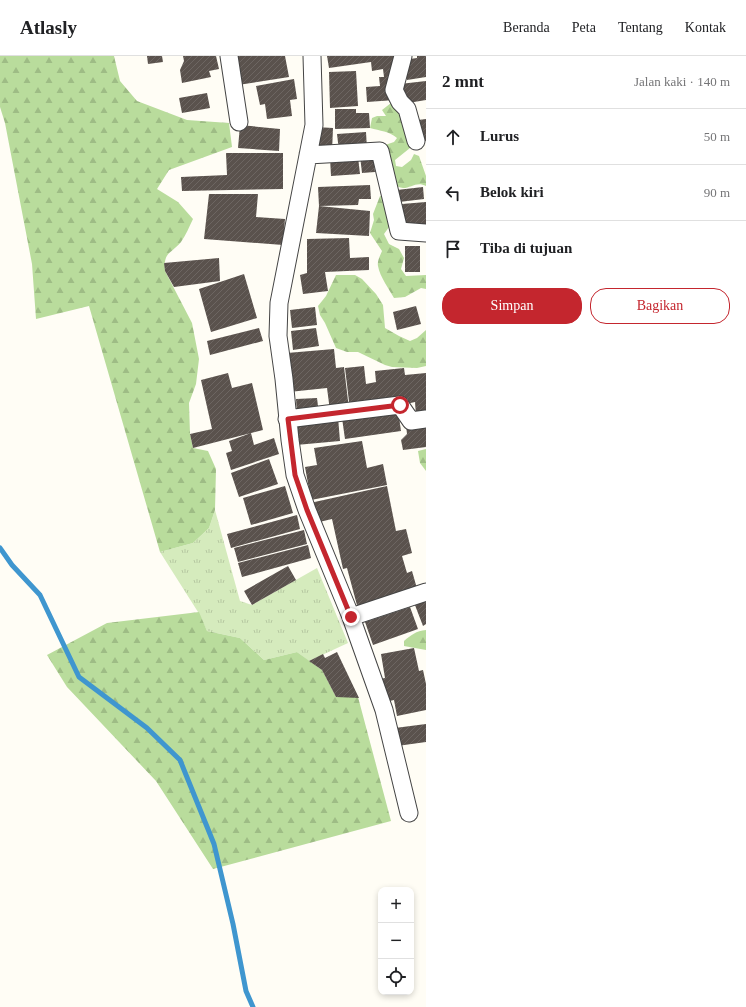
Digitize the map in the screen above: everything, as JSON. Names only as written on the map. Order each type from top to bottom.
[{"type":"street","points":[[229,56],[239,122]]},
{"type":"street","points":[[312,56],[314,125],[279,303],[278,336],[295,475],[307,510],[351,617],[384,710],[409,814]]},
{"type":"street","points":[[403,56],[394,90],[400,102],[407,109],[416,141]]},
{"type":"street","points":[[308,155],[380,152],[399,231],[426,233]]},
{"type":"street","points":[[288,419],[400,405],[411,421],[426,419]]},
{"type":"street","points":[[351,617],[426,592]]},
{"type":"green space","points":[[0,56],[114,56],[120,81],[137,101],[187,120],[229,123],[232,147],[169,170],[157,189],[178,202],[193,219],[181,242],[168,254],[165,260],[165,271],[192,323],[199,359],[196,384],[189,403],[190,434],[193,448],[208,451],[216,469],[215,510],[209,528],[193,543],[160,552],[89,306],[36,319],[32,264],[5,123],[0,107]]},
{"type":"green space","points":[[391,103],[396,103],[411,142],[410,148],[395,160],[396,166],[402,167],[411,160],[414,154],[419,156],[426,176],[426,186],[417,184],[403,188],[393,184],[379,147],[394,142],[397,138],[388,133],[370,128],[372,118],[377,116],[386,116],[382,110]]},
{"type":"green space","points":[[380,196],[386,197],[392,223],[384,234],[389,244],[399,249],[404,258],[401,269],[406,276],[426,275],[426,289],[421,288],[405,297],[394,298],[383,279],[378,266],[378,260],[382,251],[370,233],[374,220],[373,214]]},
{"type":"green space","points":[[336,275],[355,275],[362,279],[376,294],[383,305],[385,328],[410,341],[417,338],[426,330],[426,366],[417,368],[392,367],[358,352],[347,352],[336,348],[320,315],[318,306],[326,296]]},
{"type":"green space","points":[[426,449],[426,471],[420,463],[418,451]]},
{"type":"green space","points":[[215,510],[240,601],[252,605],[317,568],[348,643],[309,661],[297,652],[264,660],[240,638],[207,631],[198,612],[160,552],[193,543],[209,528]]},
{"type":"green space","points":[[199,612],[207,631],[240,638],[264,660],[297,652],[322,670],[336,697],[358,697],[391,821],[213,869],[156,781],[67,687],[47,655],[107,623]]},
{"type":"green space","points":[[426,630],[426,650],[404,646],[404,641],[409,637],[416,632]]},
{"type":"building","points":[[147,56],[162,56],[163,62],[148,64]]},
{"type":"building","points":[[183,56],[216,56],[219,69],[209,71],[211,77],[182,83],[180,70],[184,61]]},
{"type":"building","points":[[235,56],[285,56],[289,77],[238,85]]},
{"type":"building","points":[[327,56],[401,56],[395,100],[367,102],[366,87],[380,86],[379,77],[384,77],[383,69],[372,71],[371,62],[329,68]]},
{"type":"building","points":[[417,56],[426,56],[426,77],[407,80],[403,60],[417,58]]},
{"type":"building","points":[[356,71],[358,106],[330,108],[329,72]]},
{"type":"building","points":[[294,79],[297,99],[290,100],[292,116],[267,119],[265,104],[260,105],[256,86]]},
{"type":"building","points":[[426,81],[426,100],[402,104],[400,84]]},
{"type":"building","points":[[207,93],[210,108],[182,113],[179,98]]},
{"type":"building","points":[[335,109],[356,109],[356,113],[369,113],[370,128],[335,129]]},
{"type":"building","points":[[426,119],[426,141],[421,142],[418,120]]},
{"type":"building","points":[[240,125],[280,129],[279,151],[238,148]]},
{"type":"building","points":[[316,127],[333,128],[332,152],[315,151]]},
{"type":"building","points":[[366,132],[367,149],[339,151],[337,134]]},
{"type":"building","points":[[226,153],[283,153],[283,189],[182,191],[181,177],[227,175]]},
{"type":"building","points":[[373,155],[375,172],[362,173],[360,156]]},
{"type":"building","points":[[358,157],[360,174],[331,176],[330,158]]},
{"type":"building","points":[[370,185],[371,199],[359,199],[358,205],[319,206],[318,187]]},
{"type":"building","points":[[423,187],[424,199],[399,202],[397,190]]},
{"type":"building","points":[[209,194],[258,194],[256,217],[285,219],[283,245],[204,239]]},
{"type":"building","points":[[426,202],[426,224],[405,227],[402,204]]},
{"type":"building","points":[[319,206],[370,211],[369,236],[316,233]]},
{"type":"building","points":[[349,238],[350,258],[369,257],[369,270],[325,272],[328,291],[303,294],[300,275],[307,273],[307,239]]},
{"type":"building","points":[[405,246],[420,246],[420,272],[405,272]]},
{"type":"building","points":[[219,258],[220,281],[174,287],[165,271],[164,263]]},
{"type":"building","points":[[244,274],[257,318],[211,332],[199,289]]},
{"type":"building","points":[[416,306],[421,324],[397,330],[393,312]]},
{"type":"building","points":[[315,307],[317,325],[292,328],[290,310]]},
{"type":"building","points":[[259,328],[263,341],[210,355],[207,341]]},
{"type":"building","points":[[316,328],[319,346],[293,350],[291,331]]},
{"type":"building","points":[[334,349],[336,368],[344,367],[349,409],[330,411],[327,388],[289,392],[287,353]]},
{"type":"building","points":[[364,366],[366,384],[376,382],[375,371],[404,368],[405,375],[426,373],[426,414],[416,416],[415,402],[406,404],[408,399],[368,403],[350,410],[345,368]]},
{"type":"building","points":[[228,373],[232,388],[252,383],[263,430],[193,448],[190,434],[212,429],[201,380]]},
{"type":"building","points":[[317,398],[319,414],[297,415],[296,399]]},
{"type":"building","points":[[398,410],[401,431],[345,439],[342,418]]},
{"type":"building","points":[[338,417],[340,441],[296,445],[294,421]]},
{"type":"building","points":[[426,422],[426,447],[403,450],[401,440],[407,434],[406,425]]},
{"type":"building","points":[[251,433],[254,445],[274,438],[279,454],[231,470],[226,453],[232,451],[229,441]]},
{"type":"building","points":[[362,441],[367,468],[383,464],[387,485],[311,500],[305,467],[317,465],[314,448]]},
{"type":"building","points":[[269,459],[278,484],[239,497],[231,473]]},
{"type":"building","points":[[285,486],[293,513],[251,525],[243,498]]},
{"type":"building","points":[[387,486],[396,531],[406,529],[412,553],[402,556],[407,573],[412,571],[418,592],[358,609],[347,568],[343,569],[332,519],[315,523],[310,503]]},
{"type":"building","points":[[297,515],[300,529],[231,548],[227,534]]},
{"type":"building","points":[[304,530],[307,544],[238,562],[234,548]]},
{"type":"building","points":[[308,545],[311,558],[242,577],[238,563]]},
{"type":"building","points":[[288,566],[296,580],[252,605],[244,591]]},
{"type":"building","points":[[426,599],[426,624],[423,626],[413,600]]},
{"type":"building","points":[[410,607],[418,629],[373,645],[365,622]]},
{"type":"building","points":[[414,648],[419,671],[423,670],[426,684],[426,710],[397,716],[394,700],[385,702],[380,679],[385,678],[381,654]]},
{"type":"building","points":[[337,652],[359,698],[336,697],[322,670],[309,661],[323,654],[325,658]]},
{"type":"building","points":[[426,724],[426,742],[397,746],[395,728]]},
{"type":"waterway","points":[[0,548],[12,565],[40,595],[79,677],[147,728],[180,760],[214,844],[233,924],[246,991],[253,1007]]},
{"type":"route","points":[[351,617],[307,510],[295,475],[288,419],[400,405]]}]
